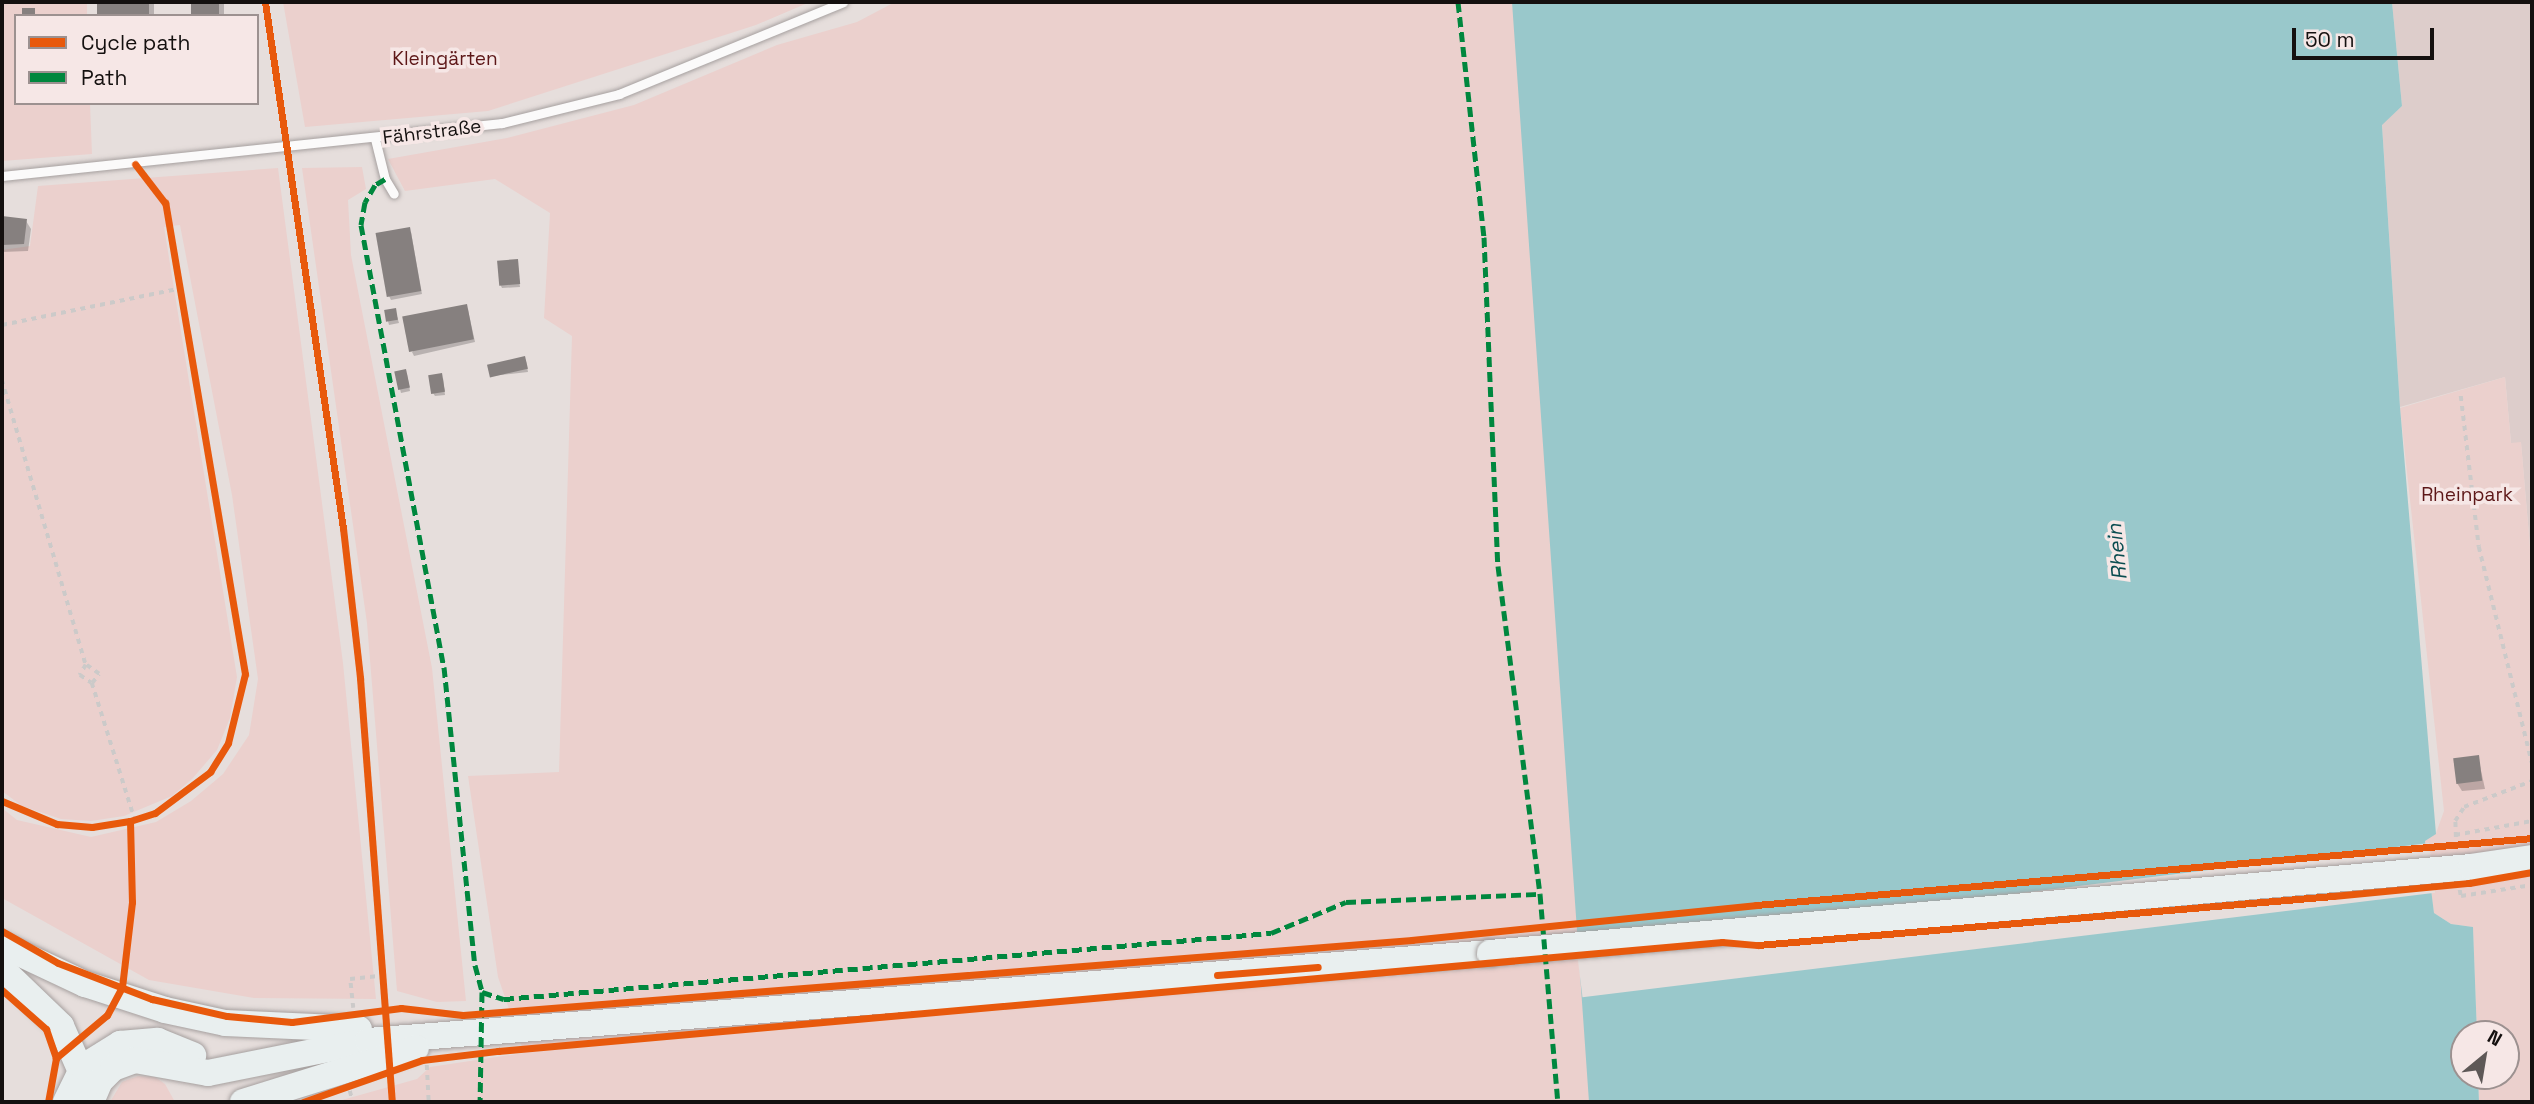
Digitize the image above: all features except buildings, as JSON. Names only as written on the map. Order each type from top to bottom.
[{"type":"main road","points":[[90,1102],[100,1081],[113,1068],[135,1060],[208,1073],[238,1069],[345,1044],[1490,953],[2472,867],[2532,858]]},
{"type":"main road","points":[[2,945],[127,999],[225,1023],[329,1030],[403,1027],[462,1035]]},
{"type":"main road","points":[[2,969],[61,1026],[83,1067],[90,1102]]},
{"type":"main road","points":[[252,1101],[462,1035]]},
{"type":"main road","points":[[66,1102],[83,1067],[120,1044],[158,1041],[238,1069]]},
{"type":"lane","name":"Fährstraße","points":[[2,176],[375,139],[502,123],[619,94],[843,2]]},
{"type":"lane","points":[[375,139],[386,179],[394,194]]},
{"type":"path","points":[[2,325],[182,288]]},
{"type":"path","points":[[2,380],[86,665],[80,675],[92,683]]},
{"type":"path","points":[[2461,396],[2479,547],[2532,763]]},
{"type":"path","points":[[86,665],[97,668],[92,683],[135,820]]},
{"type":"path","points":[[2532,781],[2463,807],[2455,821],[2454,835],[2532,821]]},
{"type":"path","points":[[2438,846],[2466,844]]},
{"type":"path","points":[[2455,885],[2469,883]]},
{"type":"path","points":[[2461,896],[2532,885]]},
{"type":"path","points":[[353,1016],[350,979],[382,976]]},
{"type":"path","points":[[429,1102],[424,1060],[439,1058]]},
{"type":"path","points":[[338,1090],[358,1082]]},
{"type":"path","points":[[350,1091],[353,1102]]},
{"type":"shaded area","points":[[2392,2],[2532,2],[2532,570],[2521,443],[2511,443],[2505,377],[2400,407],[2382,124],[2402,106]]},
{"type":"green space","points":[[2,2],[87,2],[87,14],[14,14],[14,105],[90,105],[92,154],[2,161]]},
{"type":"green space","name":"Kleingärten","points":[[283,2],[810,2],[756,25],[488,111],[305,127]]},
{"type":"green space","points":[[895,2],[1533,2],[1607,1102],[335,1102],[417,1079],[430,1067],[524,1053],[498,977],[468,776],[559,772],[572,336],[544,318],[550,213],[495,179],[405,191],[388,159],[507,138],[634,105],[777,45],[857,22]]},
{"type":"green space","points":[[362,167],[366,189],[348,200],[351,255],[432,668],[466,1001],[437,1002],[397,991],[367,623],[302,168]]},
{"type":"green space","points":[[278,168],[343,663],[376,999],[254,998],[149,980],[2,898],[2,808],[17,820],[91,837],[156,822],[191,801],[223,774],[249,735],[258,679],[232,495],[180,225],[164,227],[237,677],[230,718],[217,750],[192,779],[172,796],[124,816],[91,821],[61,819],[22,806],[2,791],[2,250],[30,246],[38,186]]},
{"type":"green space","name":"Rheinpark","points":[[2505,377],[2511,443],[2521,442],[2532,570],[2532,1102],[2479,1102],[2479,1090],[2520,1090],[2520,1020],[2476,1020],[2473,927],[2451,924],[2434,913],[2425,841],[2436,833],[2444,811],[2400,408]]},
{"type":"green space","points":[[138,1076],[155,1077],[165,1084],[175,1102],[110,1102],[122,1082]]},
{"type":"water","name":"Rhein","points":[[1512,2],[2392,2],[2402,106],[2382,125],[2400,407],[2436,834],[2425,841],[2434,913],[2451,924],[2473,927],[2476,1020],[2450,1020],[2450,1090],[2479,1090],[2479,1102],[1589,1102]]},
{"type":"pier","points":[[2429,843],[2435,893],[1582,997],[1576,948]]},
{"type":"marked path","points":[[1458,2],[1484,237],[1498,566],[1540,894]]},
{"type":"marked path","points":[[385,179],[375,185],[365,202],[361,225],[444,667],[475,965],[482,992],[480,1102]]},
{"type":"marked path","points":[[482,992],[504,999],[1271,933],[1346,902],[1540,894],[1558,1102]]},
{"type":"cycle path","points":[[265,2],[343,528],[360,678],[392,1102]]},
{"type":"cycle path","points":[[130,821],[155,813],[210,772],[228,743],[245,674],[165,203],[135,164]]},
{"type":"cycle path","points":[[2,801],[57,824],[92,827],[130,821],[132,902],[122,987],[107,1015],[56,1058],[48,1102]]},
{"type":"cycle path","points":[[2,931],[58,963],[152,999],[227,1016],[292,1022],[401,1008],[463,1015],[1412,940],[1756,905],[2532,838]]},
{"type":"cycle path","points":[[303,1102],[422,1060],[498,1051],[1722,942],[1758,945],[2333,896],[2469,883],[2532,872]]},
{"type":"cycle path","points":[[1217,975],[1318,967]]},
{"type":"cycle path","points":[[2,990],[46,1029],[56,1058]]}]
